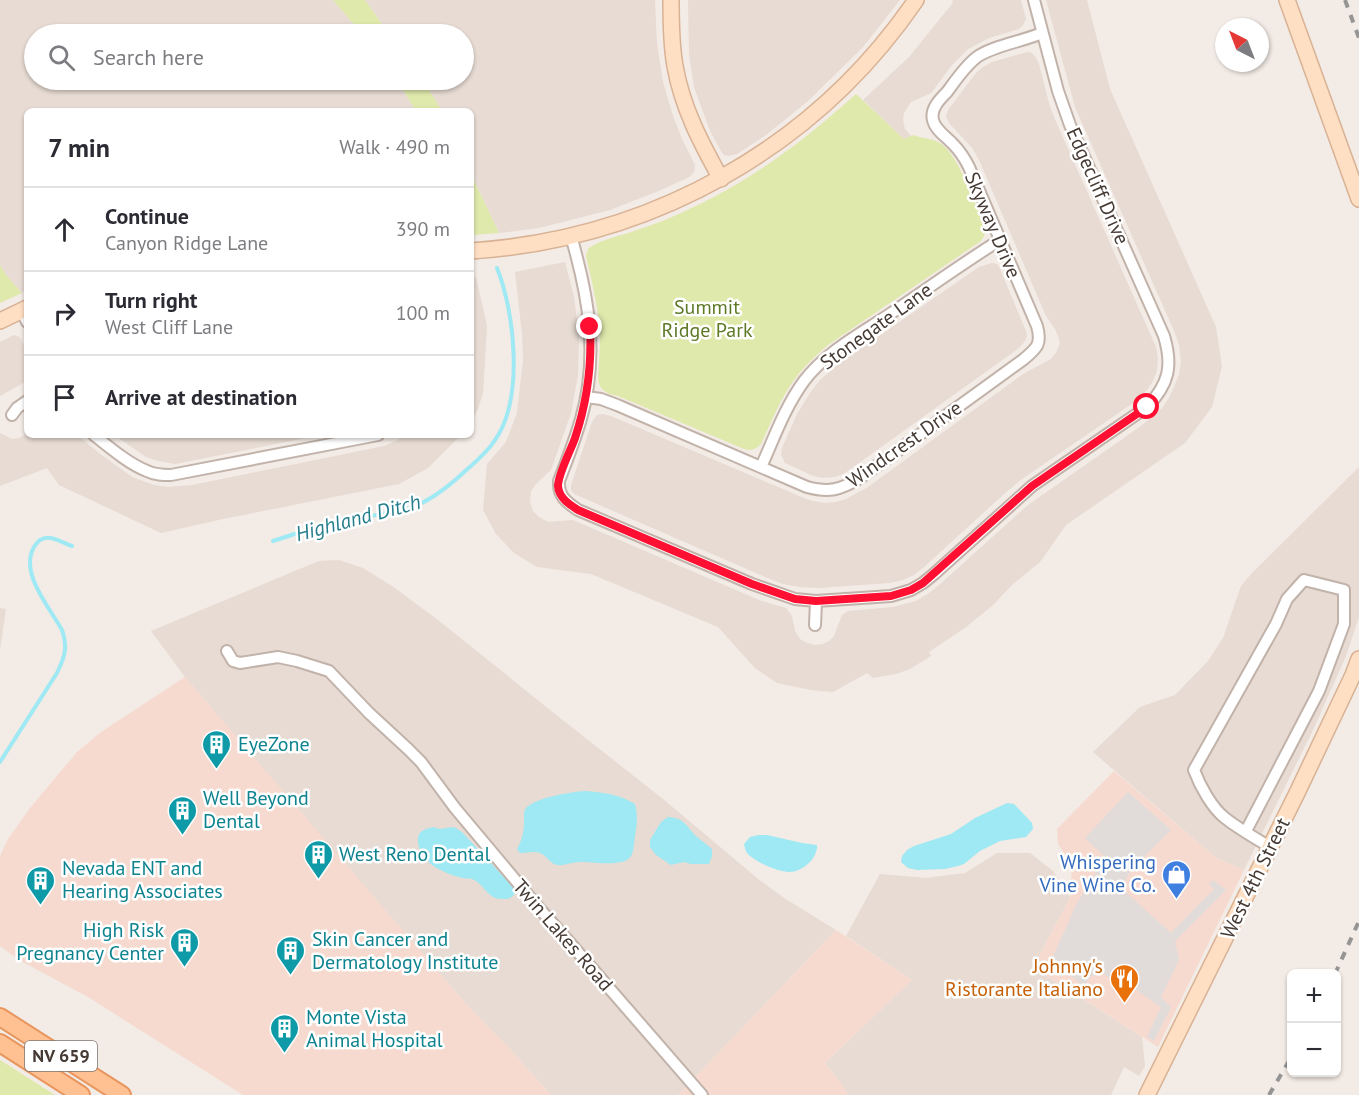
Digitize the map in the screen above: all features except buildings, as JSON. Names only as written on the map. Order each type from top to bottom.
[{"type":"main road","name":"NV 659","points":[[0,1017],[122,1095]]},
{"type":"main road","name":"NV 659","points":[[0,1042],[81,1095]]},
{"type":"street","points":[[671,0],[672,46],[681,92],[702,145],[721,179]]},
{"type":"street","points":[[474,251],[535,244],[617,224],[681,199],[721,179],[773,146],[825,104],[866,63],[916,0]]},
{"type":"street","name":"Edgecliff Drive","points":[[816,601],[891,596],[911,590],[923,583],[1032,486],[1147,407],[1162,387],[1169,369],[1164,336],[1070,125],[1058,91],[1034,0]]},
{"type":"street","points":[[1287,0],[1359,199]]},
{"type":"street","name":"Skyway Drive","points":[[1039,341],[1037,326],[963,157],[955,145],[934,124],[932,117],[934,108],[941,98],[978,56],[1042,33]]},
{"type":"street","points":[[571,236],[583,284],[590,327],[591,359],[586,397],[559,481],[558,489],[561,496],[578,510],[752,584],[795,599],[816,601],[815,625]]},
{"type":"street","name":"Stonegate Lane","points":[[761,467],[795,394],[819,364],[1000,240]]},
{"type":"street","points":[[0,321],[24,314]]},
{"type":"street","name":"Windcrest Drive","points":[[586,397],[601,399],[617,405],[807,487],[833,490],[846,486],[870,471],[1032,353],[1039,341]]},
{"type":"street","points":[[12,415],[24,403]]},
{"type":"street","points":[[98,438],[135,465],[159,475],[171,475],[362,438]]},
{"type":"street","points":[[1246,831],[1319,691],[1344,624],[1344,590],[1304,580],[1287,599],[1276,624],[1194,770],[1200,788],[1223,817],[1270,847]]},
{"type":"street","name":"Twin Lakes Road","points":[[227,651],[232,661],[240,663],[278,657],[329,671],[421,762],[455,808],[538,907],[702,1095]]},
{"type":"street","name":"West 4th Street","points":[[1147,1095],[1270,847],[1359,659]]},
{"type":"shaded area","points":[[0,0],[333,0],[353,24],[24,24],[24,90],[403,90],[414,108],[24,108],[24,291],[22,293],[0,265]]},
{"type":"shaded area","points":[[365,0],[655,0],[657,44],[663,82],[682,139],[695,165],[694,172],[689,177],[661,190],[610,210],[539,228],[499,233],[474,180],[474,108],[440,108],[429,90],[474,90],[474,24],[382,24]]},
{"type":"shaded area","points":[[688,0],[900,0],[863,47],[808,101],[766,135],[737,154],[728,156],[721,151],[710,131],[694,87],[689,54]]},
{"type":"shaded area","points":[[953,0],[1021,0],[1026,19],[1019,29],[989,38],[968,49],[952,65],[931,93],[911,102],[904,113],[903,120],[905,129],[911,136],[904,139],[863,100],[909,57]]},
{"type":"shaded area","points":[[1046,0],[1087,0],[1110,89],[1216,327],[1222,366],[1212,407],[1185,443],[1066,525],[1040,562],[1013,584],[992,606],[929,652],[931,656],[910,669],[896,674],[873,678],[867,673],[833,692],[777,683],[755,668],[718,627],[591,574],[537,567],[514,553],[496,534],[483,510],[487,464],[506,442],[517,413],[523,360],[515,272],[565,262],[574,297],[579,337],[578,375],[571,413],[551,470],[531,491],[530,502],[533,511],[548,522],[573,520],[759,600],[786,608],[792,616],[795,631],[800,639],[815,645],[823,644],[834,636],[842,615],[848,611],[893,607],[916,601],[926,595],[1028,505],[1141,426],[1162,408],[1179,375],[1181,362],[1179,345],[1075,107]]},
{"type":"shaded area","points":[[1027,52],[1032,53],[1039,64],[1050,107],[1057,124],[1156,347],[1157,370],[1153,381],[1139,399],[1022,479],[914,575],[890,583],[818,588],[783,584],[574,494],[571,485],[592,422],[597,415],[603,414],[804,498],[825,503],[836,502],[868,487],[1023,374],[1051,359],[1060,344],[1055,329],[1046,316],[980,162],[973,149],[949,123],[946,116],[948,110],[983,67],[992,62]]},
{"type":"shaded area","points":[[992,263],[997,264],[1000,269],[1026,331],[1025,341],[1019,348],[845,473],[823,478],[813,476],[785,463],[781,455],[782,448],[797,414],[820,380],[840,363],[979,267]]},
{"type":"shaded area","points":[[474,277],[476,277],[487,326],[483,393],[474,416]]},
{"type":"shaded area","points":[[14,335],[21,339],[24,346],[24,383],[0,396],[0,342]]},
{"type":"shaded area","points":[[0,433],[12,439],[24,436],[24,438],[81,438],[132,477],[154,485],[168,487],[192,485],[384,446],[401,438],[458,438],[428,468],[399,484],[161,533],[59,485],[47,468],[0,486]]},
{"type":"shaded area","points":[[118,438],[306,438],[175,464],[146,457]]},
{"type":"shaded area","points":[[1359,467],[1359,617],[1346,656],[1314,728],[1244,870],[1215,857],[1093,752],[1140,707],[1175,695],[1208,661],[1223,638],[1241,586]]},
{"type":"shaded area","points":[[339,560],[363,568],[438,620],[663,799],[757,878],[784,898],[836,930],[678,1095],[551,1095],[468,1006],[316,831],[185,677],[151,631],[319,561]]},
{"type":"shaded area","points":[[0,608],[6,609],[0,650]]},
{"type":"shaded area","points":[[185,677],[468,1006],[551,1095],[243,1095],[88,997],[19,960],[0,946],[0,856],[8,839],[30,808],[77,752],[101,732]]},
{"type":"shaded area","points":[[1114,771],[1215,857],[1244,870],[1158,1047],[1033,967],[1070,898],[1072,865],[1058,844],[1057,829]]},
{"type":"shaded area","points":[[1128,792],[1171,830],[1131,870],[1121,888],[1171,933],[1214,889],[1209,884],[1213,880],[1226,890],[1175,941],[1179,960],[1161,997],[1171,1007],[1154,1041],[1147,1037],[1161,1007],[1128,984],[1129,979],[1118,971],[1112,979],[1100,972],[1090,977],[1084,986],[1051,961],[1077,903],[1105,857],[1085,838]]},
{"type":"shaded area","points":[[997,853],[1030,853],[1053,871],[1070,898],[1033,967],[1142,1037],[1145,1066],[1139,1076],[1124,1067],[1111,1095],[846,1095],[848,1093],[825,1063],[912,980],[846,936],[880,874],[926,878],[965,873]]},
{"type":"shaded area","points":[[836,930],[912,980],[825,1063],[848,1093],[846,1095],[678,1095]]},
{"type":"green space","points":[[333,0],[365,0],[382,24],[353,24]]},
{"type":"green space","points":[[403,90],[429,90],[440,108],[414,108]]},
{"type":"green space","name":"Summit Ridge Park","points":[[856,94],[904,139],[913,135],[936,141],[944,146],[965,179],[985,228],[981,241],[818,354],[790,386],[761,444],[755,449],[744,449],[603,390],[598,380],[599,320],[586,256],[588,249],[604,241],[675,216],[741,182],[800,141]]},
{"type":"green space","points":[[474,180],[499,233],[474,235]]},
{"type":"green space","points":[[0,265],[22,293],[0,303]]},
{"type":"green space","points":[[0,1060],[55,1095],[0,1095]]},
{"type":"water","points":[[585,791],[624,798],[635,804],[636,828],[633,852],[629,859],[617,863],[580,862],[557,865],[539,853],[520,853],[517,849],[522,836],[524,812],[527,807],[541,799]]},
{"type":"water","points":[[1007,803],[1014,804],[1032,823],[1033,829],[1026,837],[1000,841],[980,851],[964,864],[945,869],[917,870],[908,868],[901,862],[902,856],[914,846],[951,834],[975,818]]},
{"type":"water","points":[[668,817],[682,821],[712,849],[709,864],[684,862],[671,865],[656,855],[650,847],[650,840],[661,822]]},
{"type":"water","points":[[433,827],[440,829],[454,827],[462,832],[514,888],[514,895],[505,899],[493,897],[472,879],[449,874],[428,861],[419,849],[418,838],[422,831]]},
{"type":"water","points":[[758,835],[817,845],[817,850],[809,863],[799,870],[789,872],[780,870],[758,861],[747,852],[744,844],[750,837]]},
{"type":"waterway","name":"Highland Ditch","points":[[273,541],[328,525],[410,508],[432,498],[476,462],[488,449],[504,423],[513,379],[512,331],[497,268]]},
{"type":"waterway","name":"Highland Ditch","points":[[0,762],[57,673],[65,652],[62,630],[33,579],[30,557],[34,547],[42,539],[52,538],[72,546]]},
{"type":"railway","points":[[1345,0],[1359,38]]},
{"type":"railway","points":[[1337,969],[1359,921]]},
{"type":"railway","points":[[1269,1095],[1287,1064]]},
{"type":"place","name":"EyeZone","points":[[217,770]]},
{"type":"place","name":"Well Beyond Dental","points":[[182,836]]},
{"type":"place","name":"West Reno Dental","points":[[318,880]]},
{"type":"place","name":"Whispering Vine Wine Co.","points":[[1177,900]]},
{"type":"place","name":"Nevada ENT and Hearing Associates","points":[[41,906]]},
{"type":"place","name":"High Risk Pregnancy Center","points":[[185,968]]},
{"type":"place","name":"Skin Cancer and Dermatology Institute","points":[[291,976]]},
{"type":"place","name":"Johnny's Ristorante Italiano","points":[[1124,1004]]},
{"type":"place","name":"Monte Vista Animal Hospital","points":[[285,1054]]},
{"type":"route","points":[[590,327],[591,359],[586,397],[581,419],[559,481],[558,489],[561,496],[578,510],[752,584],[795,599],[840,600],[891,596],[911,590],[934,574],[1032,486],[1147,407]]}]
